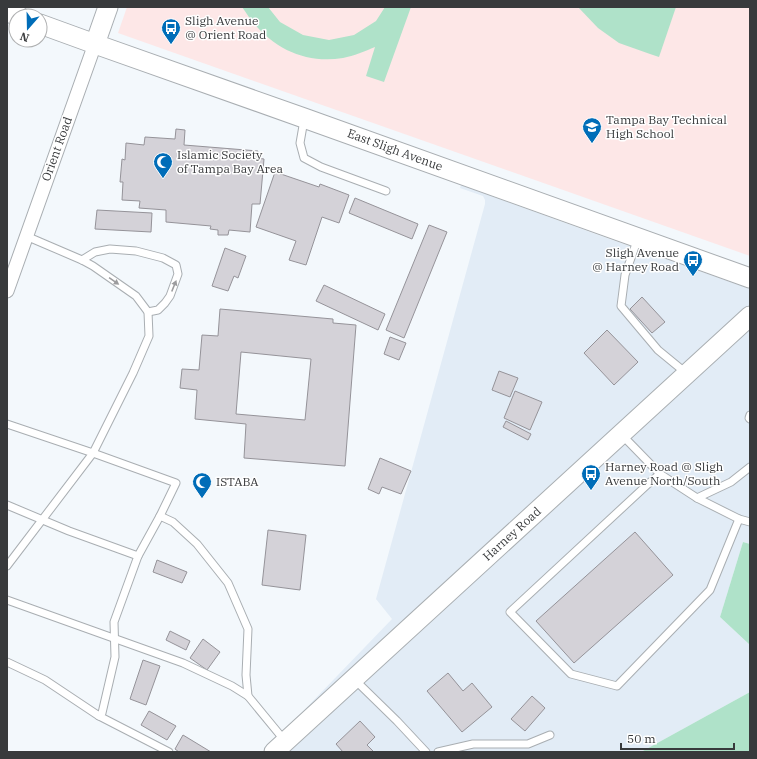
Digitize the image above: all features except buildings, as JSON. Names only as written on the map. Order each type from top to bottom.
[{"type":"street","name":"Orient Road","points":[[7,291],[108,7]]},
{"type":"street","name":"East Sligh Avenue","points":[[48,27],[750,278]]},
{"type":"street","name":"Harney Road","points":[[279,747],[750,316]]},
{"type":"lane","points":[[304,118],[300,143],[304,158],[322,167],[386,191]]},
{"type":"lane","points":[[7,566],[93,453],[149,336],[148,312],[136,296],[82,260],[26,236]]},
{"type":"lane","points":[[638,238],[625,275],[622,306],[658,350],[687,374]]},
{"type":"lane","points":[[82,260],[95,252],[110,249],[136,251],[163,258],[176,265],[178,274],[170,296],[158,310],[148,312]]},
{"type":"lane","points":[[750,415],[750,419]]},
{"type":"lane","points":[[7,424],[176,483],[138,556],[114,622],[115,657],[105,703],[102,713],[99,716]]},
{"type":"lane","points":[[621,434],[660,474],[697,498],[739,519],[750,522]]},
{"type":"lane","points":[[697,498],[731,482],[750,467]]},
{"type":"lane","points":[[660,474],[510,612],[571,674],[617,686],[710,590],[739,519]]},
{"type":"lane","points":[[7,505],[70,531],[138,556]]},
{"type":"lane","points":[[160,516],[172,522],[197,544],[228,583],[248,629],[246,675],[248,696],[279,747]]},
{"type":"lane","points":[[7,600],[183,663],[232,686],[248,696]]},
{"type":"lane","points":[[7,662],[45,680],[99,716],[169,752]]},
{"type":"lane","points":[[354,679],[426,752]]},
{"type":"lane","points":[[438,752],[473,744],[528,744],[550,735]]},
{"type":"shaded area","name":"Tampa Bay Technical High School","points":[[127,7],[750,7],[750,256],[118,33]]},
{"type":"shaded area","points":[[461,185],[750,289],[750,305],[284,731],[392,619],[376,599],[485,204],[483,196],[460,188]]},
{"type":"shaded area","points":[[750,327],[750,544],[743,542],[720,617],[750,645],[750,692],[641,752],[286,752]]},
{"type":"green space","points":[[242,7],[268,7],[280,22],[303,35],[329,40],[354,35],[376,21],[385,7],[411,7],[384,82],[366,76],[375,47],[343,58],[317,59],[305,57],[293,53],[271,40],[262,32]]},
{"type":"green space","points":[[578,7],[676,7],[659,57],[619,43],[598,28]]},
{"type":"green space","points":[[743,542],[750,544],[750,645],[720,617]]},
{"type":"green space","points":[[750,692],[750,752],[641,752]]},
{"type":"place","name":"Sligh Avenue @ Orient Road","points":[[171,45]]},
{"type":"place","name":"Tampa Bay Technical High School","points":[[592,144]]},
{"type":"place","name":"Islamic Society of Tampa Bay Area","points":[[163,179]]},
{"type":"place","name":"Sligh Avenue @ Harney Road","points":[[693,277]]},
{"type":"place","name":"Harney Road @ Sligh Avenue North/South","points":[[591,491]]},
{"type":"place","name":"ISTABA","points":[[202,499]]}]
